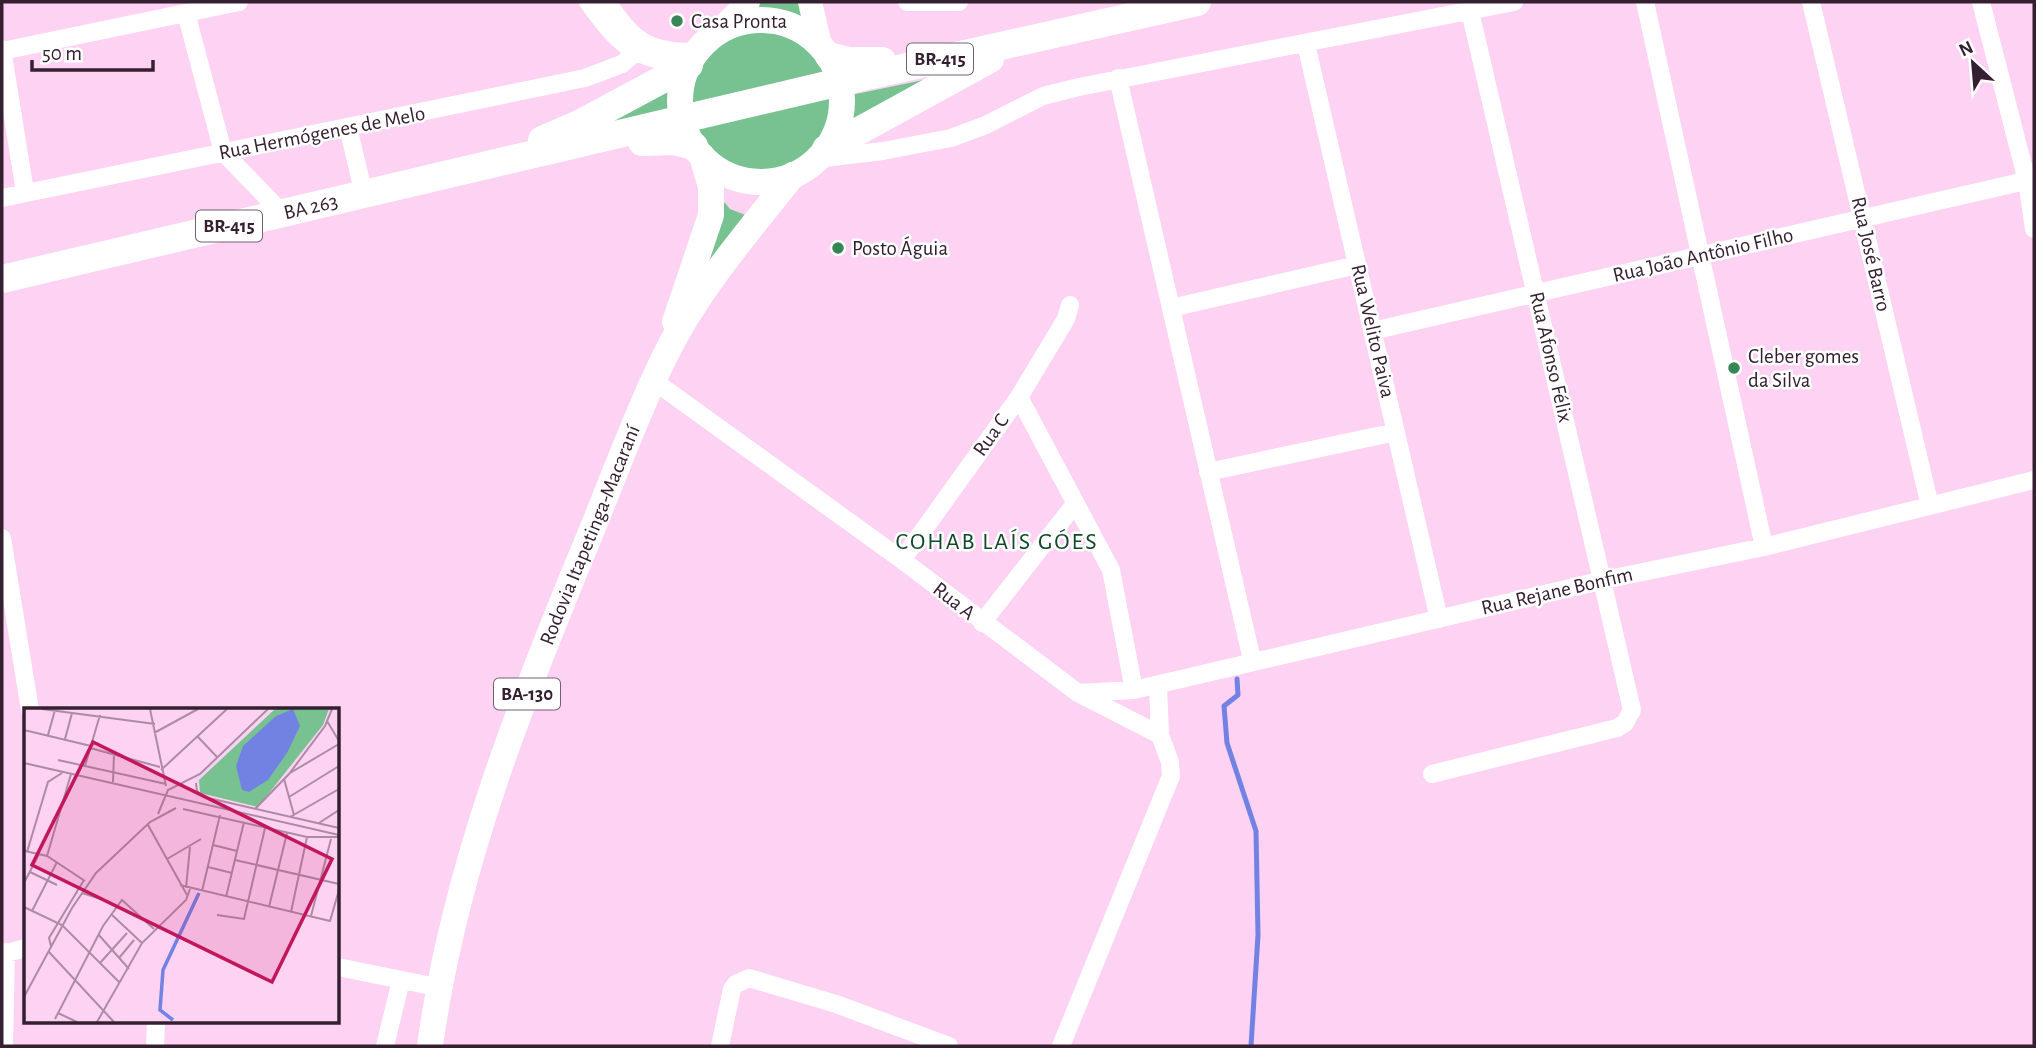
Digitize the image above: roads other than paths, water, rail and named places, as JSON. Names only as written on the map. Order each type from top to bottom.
[{"type":"highway","points":[[830,61],[879,61],[1041,36],[1197,2]]},
{"type":"highway","points":[[821,154],[956,76],[1041,36]]},
{"type":"highway","points":[[456,173],[581,123],[692,60]]},
{"type":"highway","name":"BR-415","points":[[456,173],[693,141],[830,61]]},
{"type":"highway","name":"BA 263","points":[[2,279],[456,173]]},
{"type":"main road","points":[[665,355],[684,290],[711,215],[710,187],[693,141],[680,92],[692,60],[748,2]]},
{"type":"main road","points":[[693,141],[724,173],[751,181],[793,175],[821,154],[839,124],[842,110],[830,61],[810,2]]},
{"type":"main road","points":[[717,33],[743,22],[771,21],[797,29],[830,61]]},
{"type":"main road","name":"Rodovia Itapetinga-Macaraní","points":[[430,1046],[462,887],[510,738],[548,634],[665,355],[713,276],[793,175]]},
{"type":"street","points":[[25,192],[2,50],[239,2]]},
{"type":"street","points":[[588,2],[608,29],[640,49],[692,60]]},
{"type":"street","points":[[607,2],[640,49]]},
{"type":"street","points":[[907,2],[959,2]]},
{"type":"street","points":[[821,154],[951,138],[977,129],[1043,96],[1118,78],[1514,2]]},
{"type":"street","points":[[1645,2],[1764,547]]},
{"type":"street","name":"Rua José Barro","points":[[1811,2],[1930,506]]},
{"type":"street","points":[[1981,2],[2031,180],[2034,229]]},
{"type":"street","name":"Rua Afonso Félix","points":[[1432,774],[1617,729],[1630,717],[1633,703],[1470,11]]},
{"type":"street","points":[[186,13],[223,152],[283,214]]},
{"type":"street","name":"Rua Welito Paiva","points":[[1306,44],[1439,619]]},
{"type":"street","name":"Rua Hermógenes de Melo","points":[[2,198],[585,78],[615,67],[640,49]]},
{"type":"street","points":[[1118,78],[1252,660]]},
{"type":"street","points":[[348,127],[364,195]]},
{"type":"street","name":"Rua João Antônio Filho","points":[[1373,331],[2031,180]]},
{"type":"street","points":[[1171,308],[1357,265]]},
{"type":"street","name":"Rua C","points":[[902,560],[1019,397],[1066,319],[1070,305]]},
{"type":"street","name":"Rua A","points":[[654,381],[902,560],[982,623],[1078,692],[1160,735]]},
{"type":"street","points":[[1019,397],[1111,570],[1134,690]]},
{"type":"street","points":[[1209,472],[1396,432]]},
{"type":"street","name":"Rua Rejane Bonfim","points":[[1078,692],[1134,690],[1158,685],[1252,660],[1604,580],[1764,547],[2034,480]]},
{"type":"street","points":[[982,623],[1075,504]]},
{"type":"street","points":[[2,538],[30,708]]},
{"type":"street","points":[[1061,1046],[1171,776],[1170,762],[1160,735],[1158,685]]},
{"type":"street","points":[[4,1046],[4,953],[24,948]]},
{"type":"street","points":[[340,967],[441,988]]},
{"type":"street","points":[[720,1046],[732,989],[741,980],[757,979],[949,1046]]},
{"type":"street","points":[[385,1046],[401,980]]},
{"type":"street","points":[[155,1046],[156,1024]]},
{"type":"waterway","points":[[1237,679],[1238,695],[1224,706],[1227,743],[1256,831],[1258,935],[1251,1046]]},
{"type":"place","name":"Casa Pronta","points":[[677,21]]},
{"type":"place","name":"Posto Águia","points":[[838,248]]},
{"type":"place","name":"Cleber gomes da Silva","points":[[1734,368]]},
{"type":"district","name":"COHAB LAÍS GÓES","points":[[997,542]]}]
